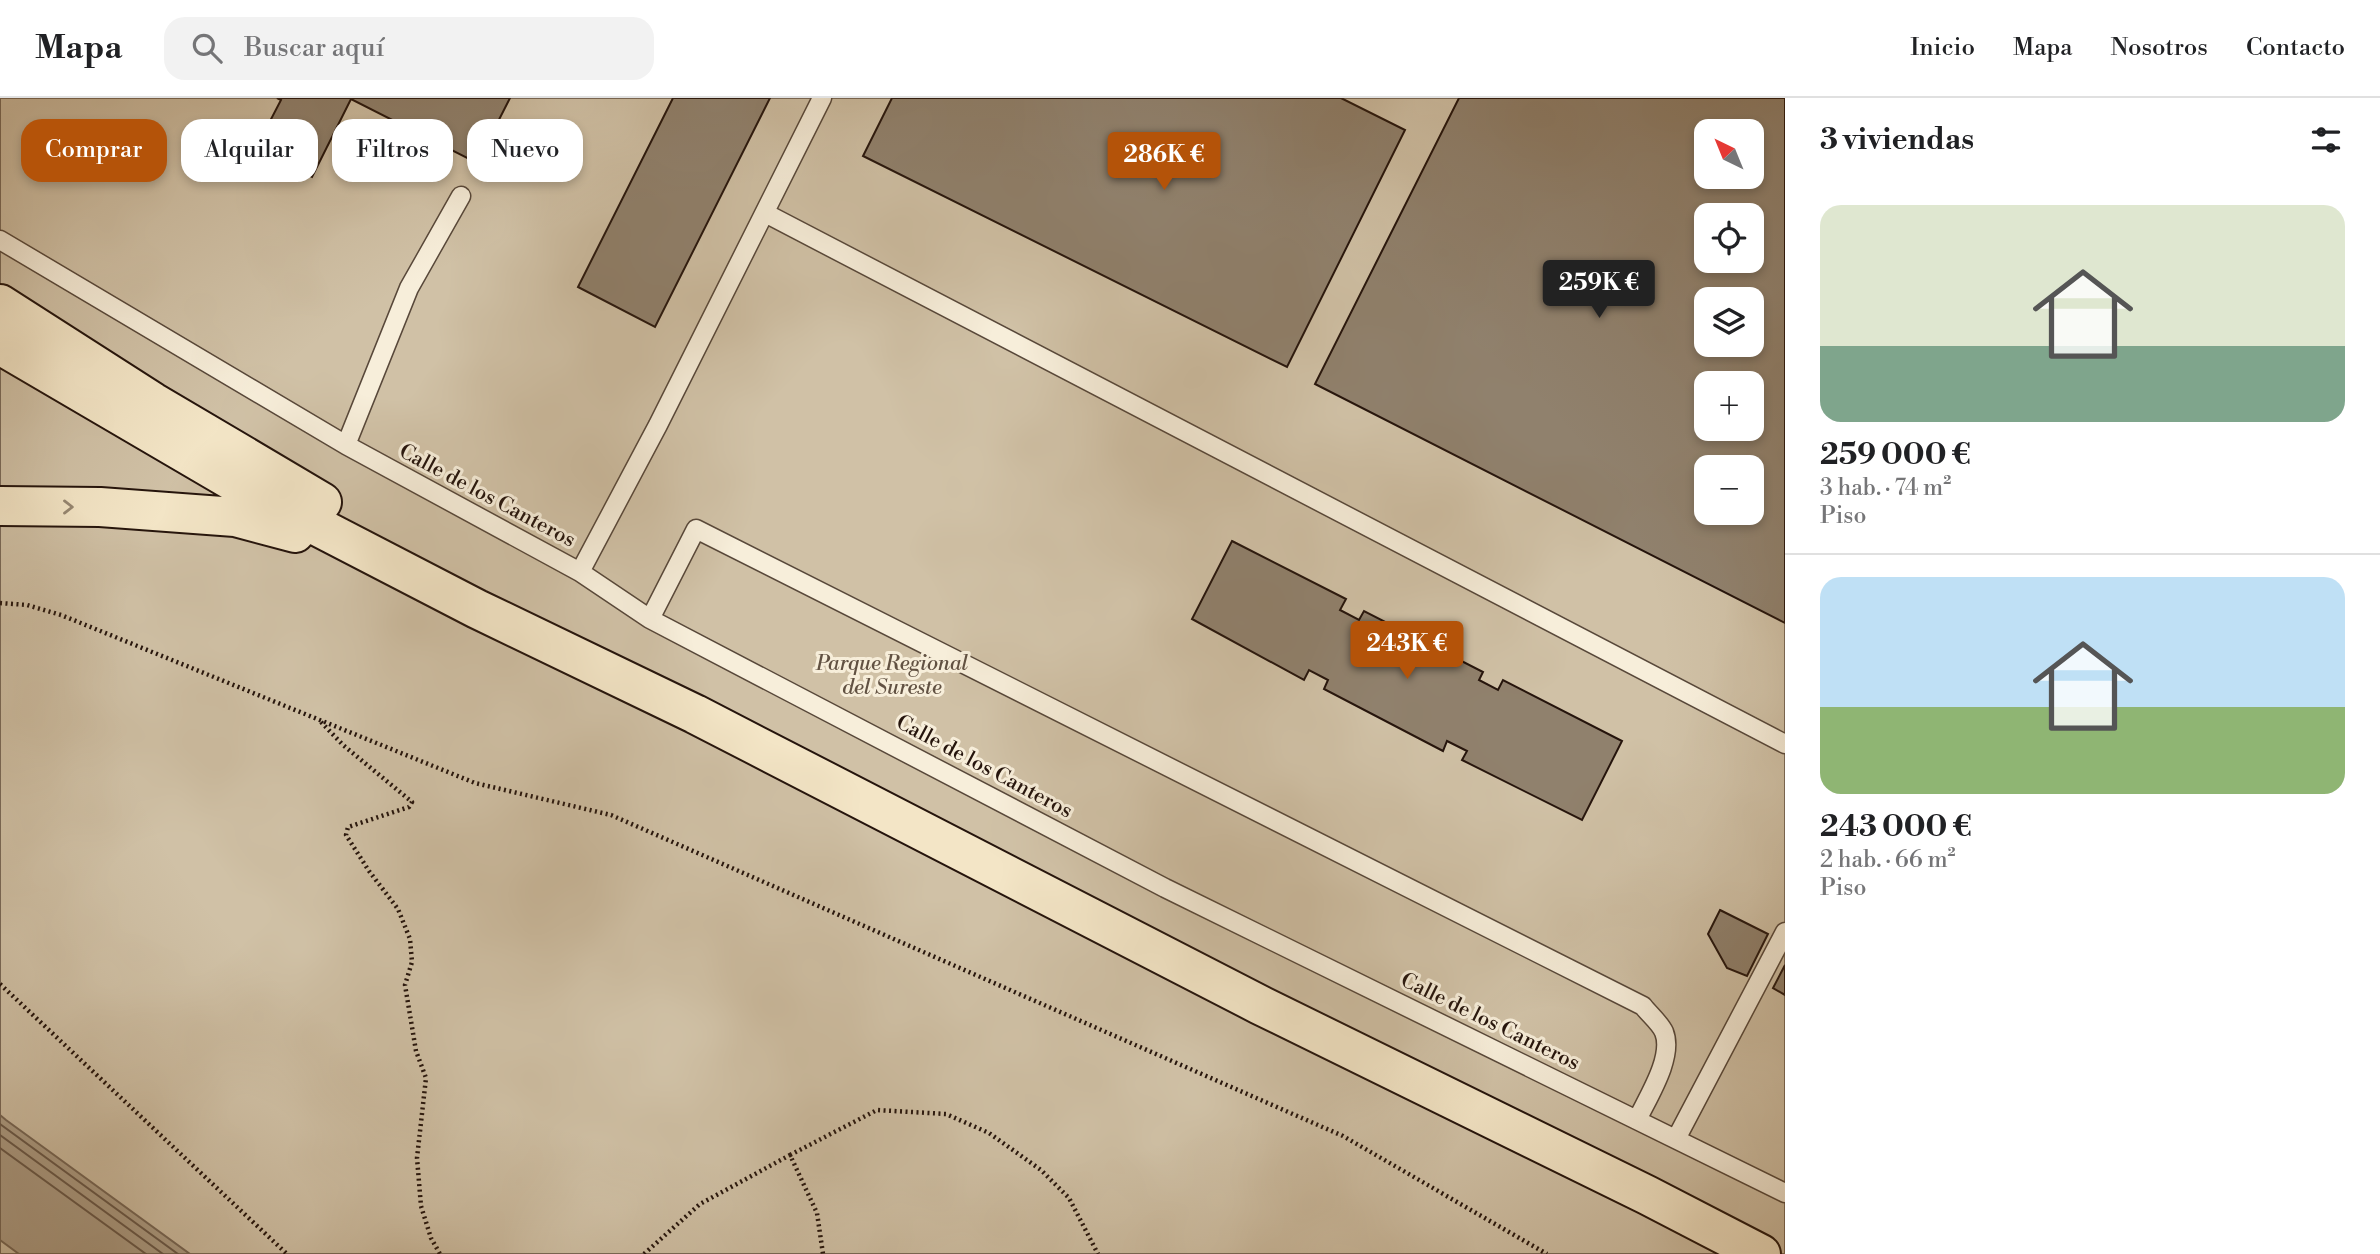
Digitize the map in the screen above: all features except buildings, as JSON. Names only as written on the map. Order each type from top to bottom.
[{"type":"main road","points":[[0,304],[153,402],[695,714]]},
{"type":"main road","points":[[0,323],[148,415],[343,513]]},
{"type":"main road","points":[[0,345],[253,493],[477,609],[695,714],[1260,1005],[1761,1254]]},
{"type":"main road","points":[[0,506],[100,507],[235,517],[283,529],[477,609]]},
{"type":"lane","points":[[580,572],[658,425],[822,98]]},
{"type":"lane","points":[[346,445],[409,288],[461,196]]},
{"type":"lane","points":[[765,213],[1785,744]]},
{"type":"lane","name":"Calle de los Canteros","points":[[0,240],[346,445],[580,572],[650,619],[1165,888],[1785,1193]]},
{"type":"lane","points":[[650,619],[696,529],[1643,1006],[1663,1031],[1667,1047],[1658,1076],[1637,1120]]},
{"type":"lane","points":[[1676,1139],[1785,932]]},
{"type":"path","points":[[0,603],[27,605],[61,615],[475,783],[611,815],[1343,1136],[1547,1254]]},
{"type":"path","points":[[318,719],[343,745],[412,802],[409,807],[348,827],[346,835],[398,909],[410,939],[412,962],[405,985],[416,1051],[426,1078],[417,1158],[421,1206],[431,1238],[440,1254]]},
{"type":"path","points":[[0,984],[287,1254]]},
{"type":"path","points":[[644,1254],[700,1204],[877,1110],[946,1115],[989,1133],[1041,1170],[1069,1198],[1098,1254]]},
{"type":"path","points":[[790,1156],[817,1213],[823,1254]]},
{"type":"green space","name":"Parque Regional del Sureste","points":[[0,98],[1785,98],[1785,1254],[0,1254]]},
{"type":"water","points":[[0,1115],[190,1254],[19,1254],[0,1240]]}]
